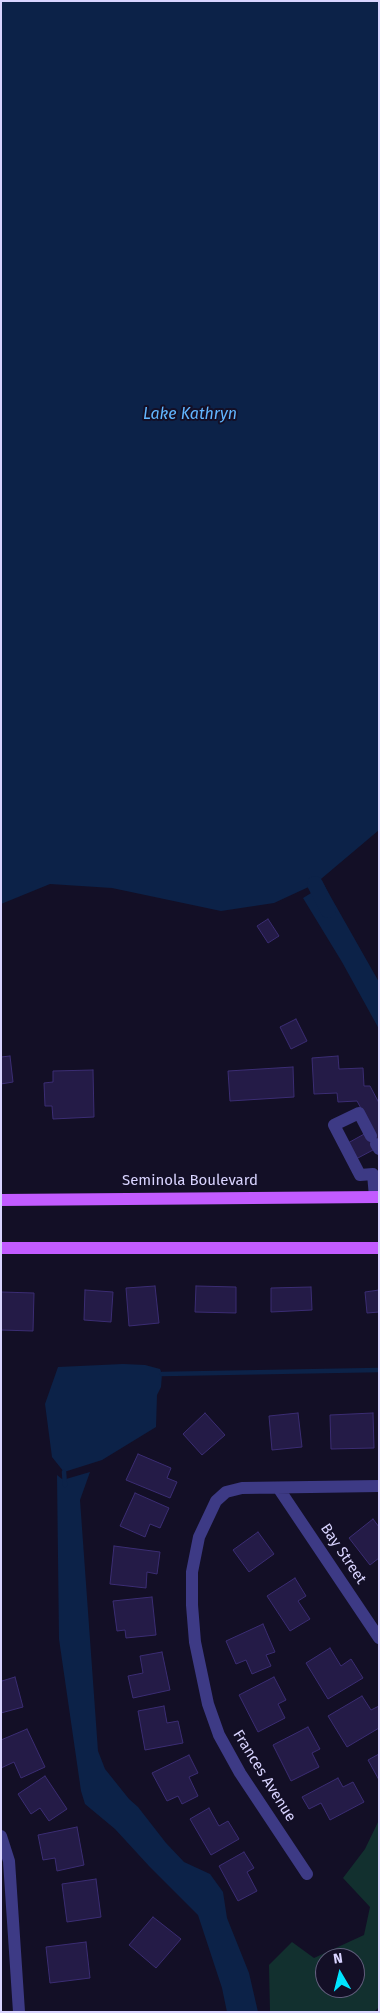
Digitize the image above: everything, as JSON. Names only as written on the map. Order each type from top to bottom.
[{"type":"main road","name":"Seminola Boulevard","points":[[1,1200],[377,1197]]},
{"type":"main road","points":[[1,1248],[379,1248]]},
{"type":"street","points":[[375,1143],[359,1113],[334,1125],[360,1175],[376,1171],[377,1197]]},
{"type":"street","name":"Frances Avenue","points":[[307,1874],[240,1773],[219,1735],[208,1704],[195,1642],[192,1572],[199,1537],[216,1501],[226,1492],[242,1488],[279,1489],[379,1486]]},
{"type":"street","name":"Bay Street","points":[[279,1489],[379,1638]]},
{"type":"street","points":[[1,1836],[9,1861],[19,2012]]},
{"type":"green space","points":[[379,1820],[379,2007],[374,2012],[270,2012],[269,1965],[292,1942],[315,1958],[315,1998],[365,1998],[365,1948],[336,1948],[364,1935],[370,1907],[343,1878],[365,1849]]},
{"type":"water","name":"Lake Kathryn","points":[[1,1],[379,1],[379,830],[315,884],[274,903],[221,911],[112,888],[50,884],[1,904]]},
{"type":"water","points":[[324,885],[379,982],[379,1029],[342,962],[303,898]]},
{"type":"water","points":[[123,1364],[145,1365],[160,1369],[162,1374],[161,1387],[157,1395],[156,1427],[102,1460],[64,1472],[52,1457],[45,1404],[58,1367]]},
{"type":"water","points":[[90,1472],[80,1500],[98,1751],[105,1769],[166,1843],[184,1862],[210,1874],[223,1892],[227,1918],[249,1973],[258,2012],[227,2012],[222,1988],[198,1915],[115,1829],[85,1804],[81,1791],[59,1639],[57,1475],[62,1479],[66,1479]]},
{"type":"building","points":[[268,919],[279,936],[268,943],[257,926]]},
{"type":"building","points":[[296,1019],[307,1041],[291,1049],[280,1027]]},
{"type":"building","points":[[10,1056],[13,1082],[1,1084],[1,1057]]},
{"type":"building","points":[[338,1056],[339,1069],[363,1068],[364,1086],[370,1086],[379,1103],[379,1143],[373,1150],[356,1159],[348,1143],[366,1133],[375,1134],[357,1101],[338,1102],[337,1093],[314,1094],[312,1058]]},
{"type":"building","points":[[293,1067],[294,1097],[230,1101],[228,1071]]},
{"type":"building","points":[[93,1070],[94,1117],[53,1119],[52,1106],[45,1106],[44,1083],[53,1082],[53,1071]]},
{"type":"building","points":[[155,1286],[159,1323],[129,1326],[126,1288]]},
{"type":"building","points":[[196,1286],[236,1287],[236,1313],[195,1312]]},
{"type":"building","points":[[311,1287],[312,1310],[271,1312],[271,1288]]},
{"type":"building","points":[[85,1290],[113,1292],[111,1322],[84,1320]]},
{"type":"building","points":[[379,1290],[379,1312],[367,1313],[365,1292]]},
{"type":"building","points":[[1,1292],[34,1293],[33,1331],[1,1330]]},
{"type":"building","points":[[205,1413],[225,1435],[202,1455],[183,1434]]},
{"type":"building","points":[[298,1413],[302,1447],[272,1450],[269,1416]]},
{"type":"building","points":[[373,1413],[374,1448],[331,1449],[330,1415]]},
{"type":"building","points":[[138,1454],[171,1468],[167,1478],[177,1482],[170,1498],[126,1480]]},
{"type":"building","points":[[135,1493],[169,1508],[160,1528],[150,1524],[145,1537],[120,1526]]},
{"type":"building","points":[[373,1519],[379,1527],[379,1558],[370,1565],[349,1538]]},
{"type":"building","points":[[258,1532],[274,1554],[249,1572],[233,1550]]},
{"type":"building","points":[[114,1546],[160,1552],[157,1574],[147,1572],[146,1588],[110,1584]]},
{"type":"building","points":[[295,1578],[306,1596],[298,1601],[310,1619],[290,1631],[267,1596]]},
{"type":"building","points":[[152,1597],[156,1635],[126,1638],[125,1630],[117,1631],[113,1601]]},
{"type":"building","points":[[263,1624],[275,1652],[266,1655],[271,1666],[252,1674],[246,1660],[236,1664],[226,1641]]},
{"type":"building","points":[[330,1648],[341,1666],[351,1659],[363,1678],[328,1699],[306,1663]]},
{"type":"building","points":[[162,1652],[170,1690],[133,1698],[128,1676],[143,1673],[140,1656]]},
{"type":"building","points":[[15,1677],[23,1707],[1,1713],[1,1679],[2,1681]]},
{"type":"building","points":[[274,1677],[286,1700],[278,1704],[285,1718],[258,1732],[239,1695]]},
{"type":"building","points":[[362,1696],[371,1710],[379,1706],[379,1728],[347,1747],[328,1716]]},
{"type":"building","points":[[164,1706],[167,1723],[178,1721],[183,1743],[145,1750],[138,1711]]},
{"type":"building","points":[[308,1727],[320,1749],[312,1753],[319,1767],[291,1781],[273,1745]]},
{"type":"building","points":[[27,1729],[45,1767],[21,1778],[14,1762],[1,1768],[1,1740]]},
{"type":"building","points":[[379,1754],[379,1780],[368,1760]]},
{"type":"building","points":[[189,1755],[198,1773],[189,1777],[198,1796],[182,1804],[178,1796],[167,1801],[152,1773]]},
{"type":"building","points":[[45,1776],[67,1809],[49,1821],[40,1808],[31,1814],[18,1794]]},
{"type":"building","points":[[338,1778],[343,1787],[353,1782],[364,1802],[330,1820],[321,1803],[309,1809],[302,1797]]},
{"type":"building","points":[[209,1808],[219,1826],[228,1821],[239,1839],[211,1855],[190,1819]]},
{"type":"building","points":[[77,1827],[84,1865],[57,1871],[55,1858],[43,1860],[38,1835]]},
{"type":"building","points":[[244,1852],[254,1868],[247,1872],[257,1891],[238,1901],[219,1866]]},
{"type":"building","points":[[96,1879],[101,1917],[67,1922],[62,1884]]},
{"type":"building","points":[[153,1917],[181,1939],[156,1968],[129,1945]]},
{"type":"building","points":[[86,1942],[90,1978],[50,1983],[46,1947]]},
{"type":"waterway","points":[[315,884],[328,910]]},
{"type":"waterway","points":[[162,1374],[379,1370]]},
{"type":"waterway","points":[[64,1472],[65,1485]]}]
